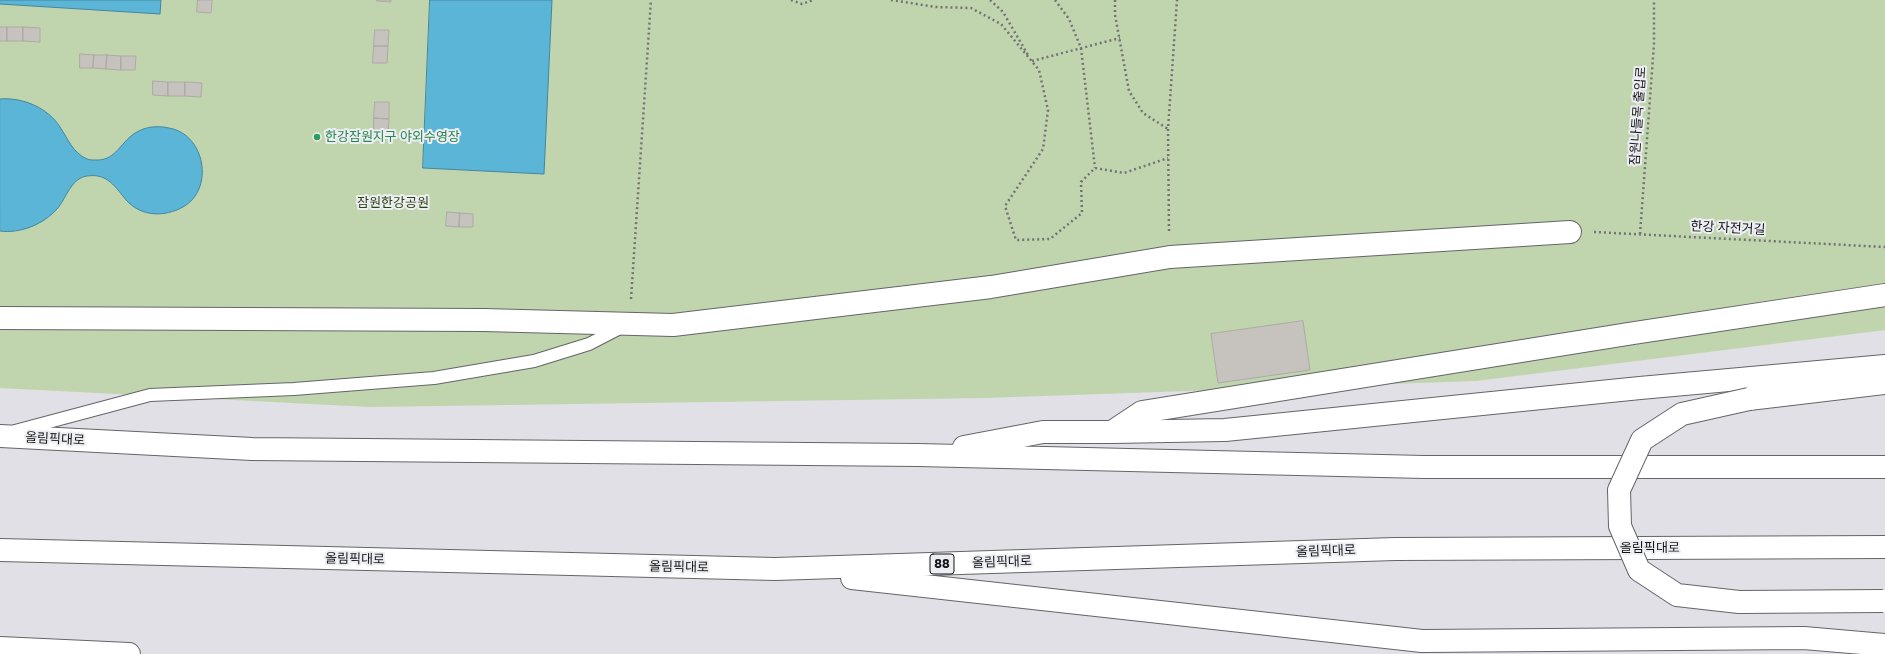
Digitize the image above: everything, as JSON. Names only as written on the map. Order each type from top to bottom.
[{"type":"main road","points":[[0,318],[476,320],[680,324],[990,287],[1170,257],[1570,232]]},
{"type":"main road","points":[[1112,432],[1142,412],[1634,333],[1885,295]]},
{"type":"main road","points":[[918,455],[1043,432],[1225,430],[1640,388],[1885,366]]},
{"type":"main road","points":[[1884,601],[1739,602],[1677,595],[1639,570],[1620,526],[1619,490],[1642,440],[1682,414],[1749,399],[1885,383]]},
{"type":"main road","name":"올림픽대로","points":[[0,436],[252,449],[918,455],[1424,467],[1885,467]]},
{"type":"main road","name":"올림픽대로","points":[[0,550],[775,569],[1395,549],[1885,547]]},
{"type":"main road","points":[[775,569],[1422,641],[1804,638],[1885,645]]},
{"type":"main road","points":[[0,648],[129,654]]},
{"type":"lane","points":[[0,436],[150,395],[294,389],[434,378],[534,361],[589,344],[630,323]]},
{"type":"path","points":[[630,323],[651,0]]},
{"type":"path","points":[[791,0],[802,4],[813,0]]},
{"type":"path","points":[[891,0],[936,7],[971,8],[1001,24],[1039,70],[1048,110],[1043,149],[1004,206],[1016,240],[1050,239],[1082,213],[1081,182],[1095,168]]},
{"type":"path","points":[[990,0],[1003,12],[1032,61]]},
{"type":"path","points":[[1055,0],[1069,19],[1081,48],[1095,168]]},
{"type":"path","points":[[1115,0],[1115,14],[1129,91],[1143,113],[1168,129]]},
{"type":"path","points":[[1170,257],[1168,129],[1177,0]]},
{"type":"path","name":"잠원나들목 출입로","points":[[1640,234],[1654,44],[1654,0]]},
{"type":"path","points":[[1032,61],[1120,38]]},
{"type":"path","points":[[1095,168],[1124,173],[1168,158]]},
{"type":"path","name":"한강 자전거길","points":[[1570,232],[1640,234],[1885,247]]},
{"type":"green space","name":"잠원한강공원","points":[[0,0],[1885,0],[1885,330],[1476,381],[986,398],[370,407],[0,388]]},
{"type":"water","points":[[0,0],[161,0],[160,14],[0,4]]},
{"type":"water","points":[[430,0],[552,0],[544,174],[423,168]]},
{"type":"water","points":[[0,99],[26,102],[42,109],[55,120],[74,149],[89,160],[102,160],[107,158],[116,152],[131,136],[144,129],[164,127],[181,132],[191,140],[198,151],[202,163],[202,176],[199,188],[193,199],[183,207],[169,213],[154,214],[147,213],[133,206],[115,186],[106,179],[87,176],[77,181],[69,190],[57,209],[39,223],[16,231],[0,231]]},
{"type":"building","points":[[198,0],[212,0],[211,13],[197,12]]},
{"type":"building","points":[[391,0],[391,2],[377,1]]},
{"type":"building","points":[[0,27],[7,27],[7,41],[0,41]]},
{"type":"building","points":[[7,27],[23,27],[23,41],[7,41]]},
{"type":"building","points":[[23,27],[40,28],[40,42],[23,41]]},
{"type":"building","points":[[375,30],[389,30],[388,46],[374,46]]},
{"type":"building","points":[[374,46],[388,46],[387,63],[373,63]]},
{"type":"building","points":[[80,54],[94,55],[93,68],[80,68]]},
{"type":"building","points":[[94,55],[107,55],[106,69],[93,68]]},
{"type":"building","points":[[107,55],[121,56],[121,70],[106,69]]},
{"type":"building","points":[[121,56],[136,56],[135,70],[121,70]]},
{"type":"building","points":[[153,81],[168,82],[168,96],[153,95]]},
{"type":"building","points":[[168,82],[185,82],[185,96],[168,96]]},
{"type":"building","points":[[185,82],[202,83],[201,97],[185,96]]},
{"type":"building","points":[[375,102],[389,102],[389,119],[374,118]]},
{"type":"building","points":[[374,118],[389,119],[388,135],[374,135]]},
{"type":"building","points":[[447,212],[460,213],[459,227],[446,226]]},
{"type":"building","points":[[460,213],[473,214],[473,227],[459,227]]},
{"type":"building","points":[[1303,321],[1310,370],[1218,383],[1211,334]]},
{"type":"place","name":"한강잠원지구 야외수영장","points":[[317,137]]}]
